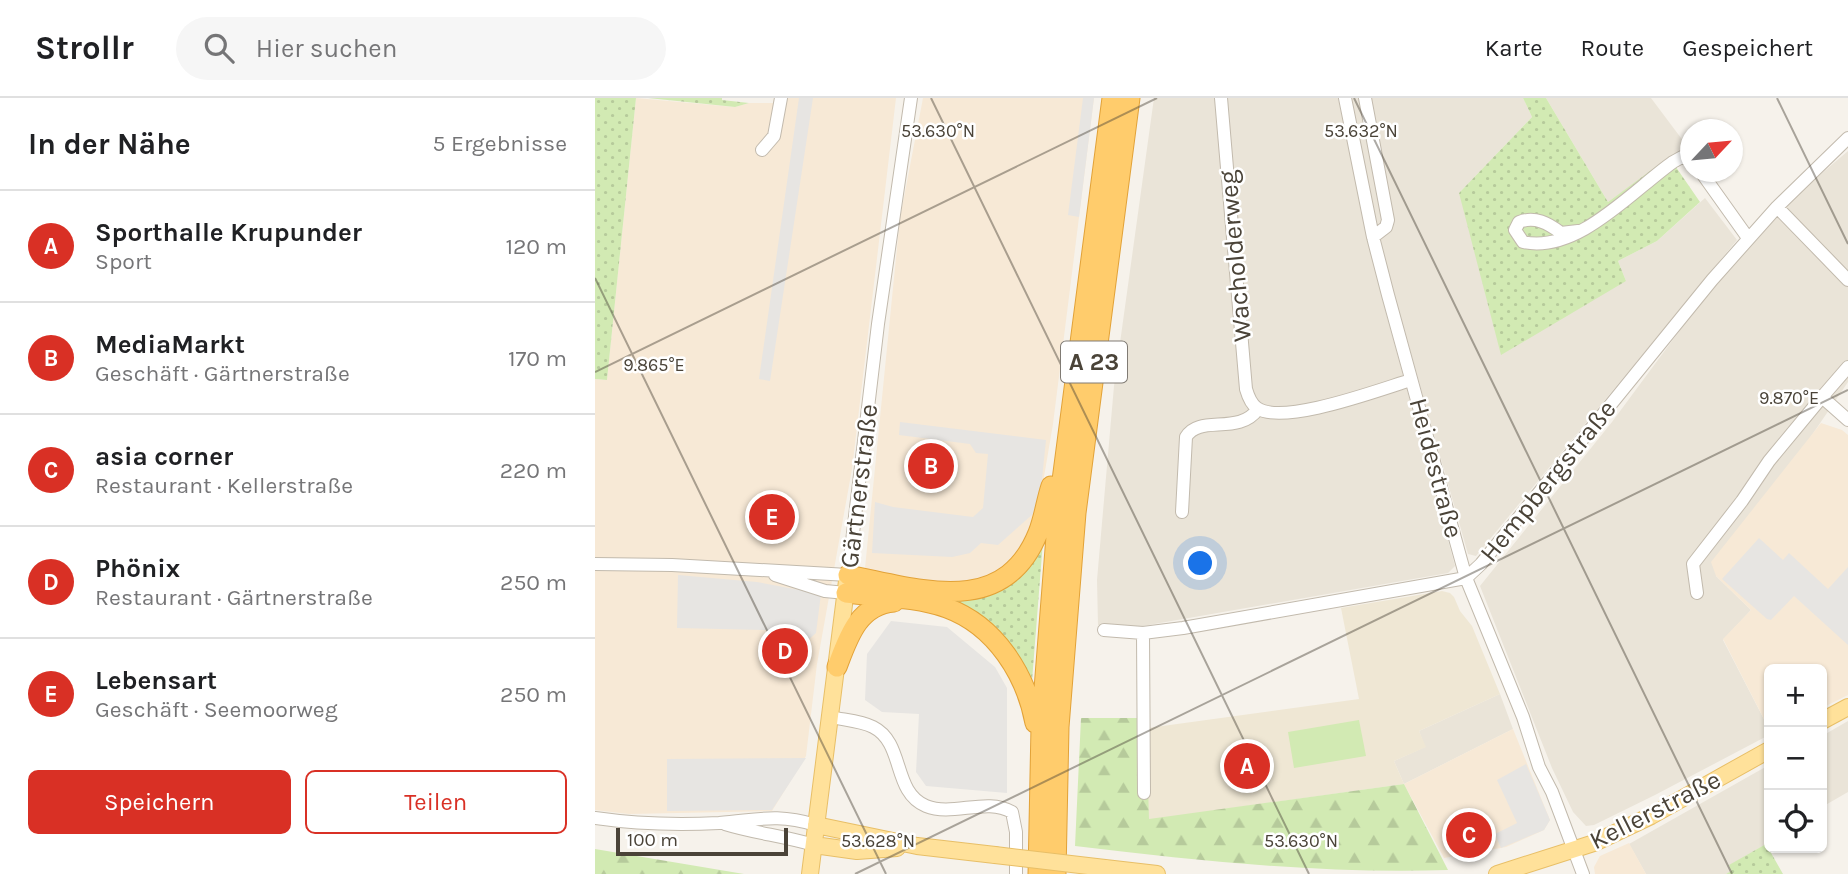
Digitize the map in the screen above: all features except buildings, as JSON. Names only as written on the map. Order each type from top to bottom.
[{"type":"highway","name":"A 23","points":[[1038,874],[1040,766],[1053,573],[1065,449],[1112,98]]},
{"type":"highway","name":"A 23","points":[[1056,874],[1059,727],[1073,550],[1093,369],[1130,98]]},
{"type":"highway","points":[[847,584],[945,593],[970,592],[992,584],[1012,571],[1038,534],[1050,488],[1065,449]]},
{"type":"highway","points":[[847,584],[957,612],[973,622],[1003,650],[1016,667],[1031,699],[1040,766]]},
{"type":"highway","points":[[837,667],[849,634],[865,612],[885,602],[909,600]]},
{"type":"main road","name":"Gärtnerstraße","points":[[810,874],[847,584]]},
{"type":"main road","points":[[1827,718],[1848,707]]},
{"type":"main road","name":"Kellerstraße","points":[[1497,874],[1594,843],[1651,816],[1764,753]]},
{"type":"main road","points":[[816,825],[917,846],[1157,874]]},
{"type":"main road","points":[[814,845],[857,851],[917,846]]},
{"type":"street","points":[[762,150],[774,136],[781,98]]},
{"type":"street","name":"Gärtnerstraße","points":[[847,584],[878,324],[911,98]]},
{"type":"street","name":"Wacholderweg","points":[[1221,98],[1247,389],[1248,397],[1258,409]]},
{"type":"street","name":"Heidestraße","points":[[1345,98],[1373,237],[1466,578],[1583,874]]},
{"type":"street","points":[[1365,98],[1388,220],[1386,227],[1373,237]]},
{"type":"street","name":"Hempbergstraße","points":[[1104,630],[1143,633],[1466,578],[1481,564],[1748,238],[1848,138]]},
{"type":"street","points":[[1578,231],[1595,224],[1680,158]]},
{"type":"street","points":[[1708,182],[1748,238]]},
{"type":"street","points":[[1777,207],[1848,279]]},
{"type":"street","points":[[1697,593],[1693,564],[1769,461],[1848,367]]},
{"type":"street","points":[[1182,512],[1188,432],[1199,427],[1247,421],[1258,409],[1283,412],[1311,409],[1411,380]]},
{"type":"street","points":[[1822,397],[1848,420]]},
{"type":"street","points":[[595,564],[672,565],[761,571],[847,584]]},
{"type":"street","points":[[761,571],[825,591],[847,584]]},
{"type":"street","points":[[1143,633],[1144,793]]},
{"type":"street","points":[[831,717],[873,727],[884,735],[891,743],[906,788],[925,806],[943,809],[989,806],[1006,808],[1012,812],[1016,832],[1016,874]]},
{"type":"street","points":[[595,817],[641,823],[722,822],[773,817],[816,825]]},
{"type":"street","points":[[722,822],[745,830],[814,845]]},
{"type":"shaded area","points":[[636,98],[735,107],[749,103],[773,103],[774,98],[896,98],[852,469],[817,664],[806,756],[772,811],[629,814],[595,810],[595,379],[607,380]]},
{"type":"shaded area","points":[[799,98],[813,98],[770,381],[759,379]]},
{"type":"shaded area","points":[[923,98],[1094,98],[1053,424],[1039,506],[1019,551],[1007,566],[988,577],[937,585],[873,573],[865,568],[900,218]]},
{"type":"shaded area","points":[[1083,98],[1094,98],[1079,217],[1068,215]]},
{"type":"shaded area","points":[[1154,98],[1338,98],[1382,298],[1455,566],[1448,573],[1137,627],[1098,625],[1097,580],[1114,386]]},
{"type":"shaded area","points":[[1351,98],[1523,98],[1532,117],[1459,193],[1626,281],[1618,261],[1657,241],[1705,198],[1737,240],[1476,556],[1468,554],[1377,234]]},
{"type":"shaded area","points":[[1546,98],[1651,98],[1680,137],[1680,151],[1608,202]]},
{"type":"shaded area","points":[[1848,151],[1848,382],[1716,576],[1751,610],[1723,640],[1764,719],[1764,738],[1655,795],[1594,825],[1586,826],[1573,812],[1552,768],[1480,586],[1612,422],[1720,276],[1788,202]]},
{"type":"shaded area","points":[[900,422],[1046,440],[1042,479],[1034,513],[998,545],[981,543],[970,553],[952,557],[872,553],[875,502],[893,507],[973,517],[983,508],[988,454],[976,453],[970,444],[899,435]]},
{"type":"shaded area","points":[[1821,423],[1842,430],[1848,435],[1848,695],[1827,706],[1827,664],[1764,664],[1764,719],[1723,639],[1751,610],[1716,576],[1711,562]]},
{"type":"shaded area","points":[[1759,538],[1783,560],[1789,553],[1828,589],[1848,567],[1848,645],[1794,596],[1771,620],[1722,579]]},
{"type":"shaded area","points":[[678,575],[757,582],[821,594],[816,633],[806,642],[790,642],[789,637],[767,637],[767,630],[677,628]]},
{"type":"shaded area","points":[[1442,591],[1454,597],[1460,611],[1472,626],[1500,694],[1419,731],[1426,747],[1394,761],[1404,784],[1148,820],[1148,728],[1359,699],[1341,608]]},
{"type":"shaded area","points":[[891,621],[947,627],[995,667],[1007,688],[1007,793],[926,786],[916,772],[919,714],[882,712],[865,700],[867,654]]},
{"type":"shaded area","points":[[1500,694],[1513,729],[1404,784],[1394,761],[1425,747],[1419,731]]},
{"type":"shaded area","points":[[1848,721],[1848,792],[1827,804],[1827,790],[1827,733]]},
{"type":"shaded area","points":[[1513,729],[1550,820],[1544,830],[1506,847],[1444,858],[1404,784]]},
{"type":"shaded area","points":[[806,758],[772,810],[667,811],[667,759]]},
{"type":"shaded area","points":[[1526,764],[1550,820],[1544,830],[1501,848],[1495,834],[1517,823],[1497,780]]},
{"type":"shaded area","points":[[1764,768],[1764,845],[1729,866],[1732,871],[1726,874],[1646,874],[1629,844]]},
{"type":"shaded area","points":[[1629,843],[1646,874],[1595,874],[1594,867],[1600,856]]},
{"type":"green space","points":[[595,98],[636,98],[607,380],[595,379]]},
{"type":"green space","points":[[648,98],[722,98],[749,103],[735,107]]},
{"type":"green space","points":[[1523,98],[1546,98],[1608,202],[1669,157],[1680,173],[1680,182],[1686,182],[1700,202],[1657,241],[1618,261],[1626,281],[1501,355],[1459,193],[1532,117]]},
{"type":"green space","points":[[1043,541],[1031,682],[936,599],[968,597]]},
{"type":"green space","points":[[1081,718],[1146,718],[1149,819],[1404,784],[1448,870],[1355,870],[1261,865],[1075,846]]},
{"type":"green space","points":[[1359,720],[1366,756],[1294,768],[1288,732]]},
{"type":"green space","points":[[1764,845],[1764,853],[1771,853],[1783,874],[1726,874],[1731,871],[1729,865]]},
{"type":"green space","points":[[595,849],[744,874],[595,874]]},
{"type":"place","name":"MediaMarkt","points":[[931,466]]},
{"type":"place","name":"Lebensart","points":[[772,517]]},
{"type":"place","name":"Phönix","points":[[785,651]]},
{"type":"place","name":"Sporthalle Krupunder","points":[[1247,766]]},
{"type":"place","name":"asia corner","points":[[1469,835]]}]
